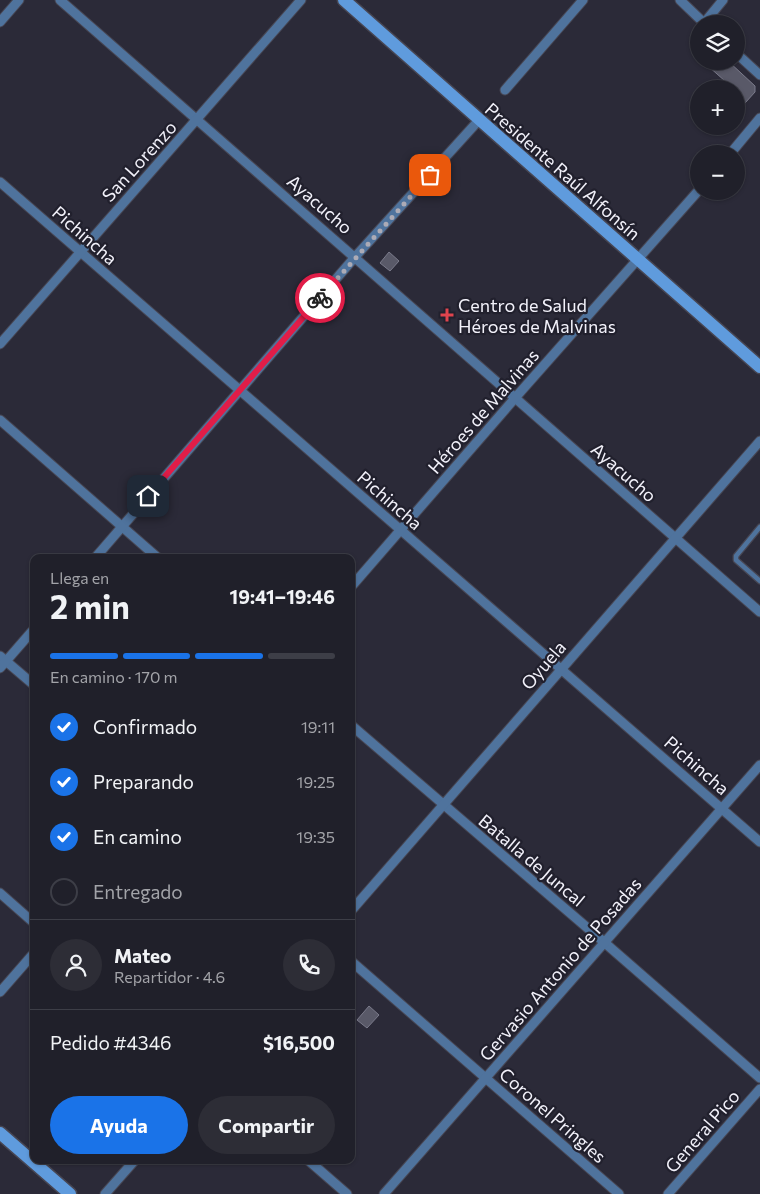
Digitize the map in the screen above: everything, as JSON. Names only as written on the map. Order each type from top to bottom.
[{"type":"main road","name":"Presidente Raúl Alfonsín","points":[[344,0],[760,367]]},
{"type":"main road","points":[[0,1133],[30,1159]]},
{"type":"main road","points":[[36,1164],[70,1194]]},
{"type":"street","points":[[0,22],[19,0]]},
{"type":"street","name":"Ayacucho","points":[[60,0],[760,612]]},
{"type":"street","name":"San Lorenzo","points":[[0,344],[301,0]]},
{"type":"street","points":[[505,90],[583,0]]},
{"type":"street","points":[[680,0],[696,15]]},
{"type":"street","points":[[711,15],[723,0]]},
{"type":"street","points":[[745,61],[760,75]]},
{"type":"street","points":[[738,145],[760,118]]},
{"type":"street","points":[[98,554],[355,257],[479,120]]},
{"type":"street","name":"Pichincha","points":[[0,182],[760,842]]},
{"type":"street","name":"Héroes de Malvinas","points":[[355,582],[690,200]]},
{"type":"street","points":[[0,420],[153,554]]},
{"type":"street","name":"Oyuela","points":[[355,906],[760,441]]},
{"type":"street","points":[[30,633],[2,662],[30,682]]},
{"type":"street","name":"Batalla de Juncal","points":[[355,728],[606,943],[760,1078]]},
{"type":"street","name":"Gervasio Antonio de Posadas","points":[[384,1194],[606,943],[760,765]]},
{"type":"street","points":[[0,893],[30,919]]},
{"type":"street","points":[[0,992],[30,958]]},
{"type":"street","name":"Coronel Pringles","points":[[355,964],[619,1194]]},
{"type":"street","name":"General Pico","points":[[668,1194],[760,1089]]},
{"type":"street","points":[[105,1194],[131,1164]]},
{"type":"street","points":[[313,1164],[347,1194]]},
{"type":"lane","points":[[760,527],[736,556],[736,560],[760,581]]},
{"type":"building","points":[[713,70],[738,70],[755,86],[755,92],[745,103],[745,80],[724,80]]},
{"type":"building","points":[[389,252],[399,261],[390,271],[380,263]]},
{"type":"building","points":[[369,1006],[379,1015],[367,1028],[357,1020]]},
{"type":"way so far","points":[[320,298],[430,175]]},
{"type":"place","name":"Centro de Salud Héroes de Malvinas","points":[[447,315]]},
{"type":"route","points":[[148,496],[320,298]]}]
